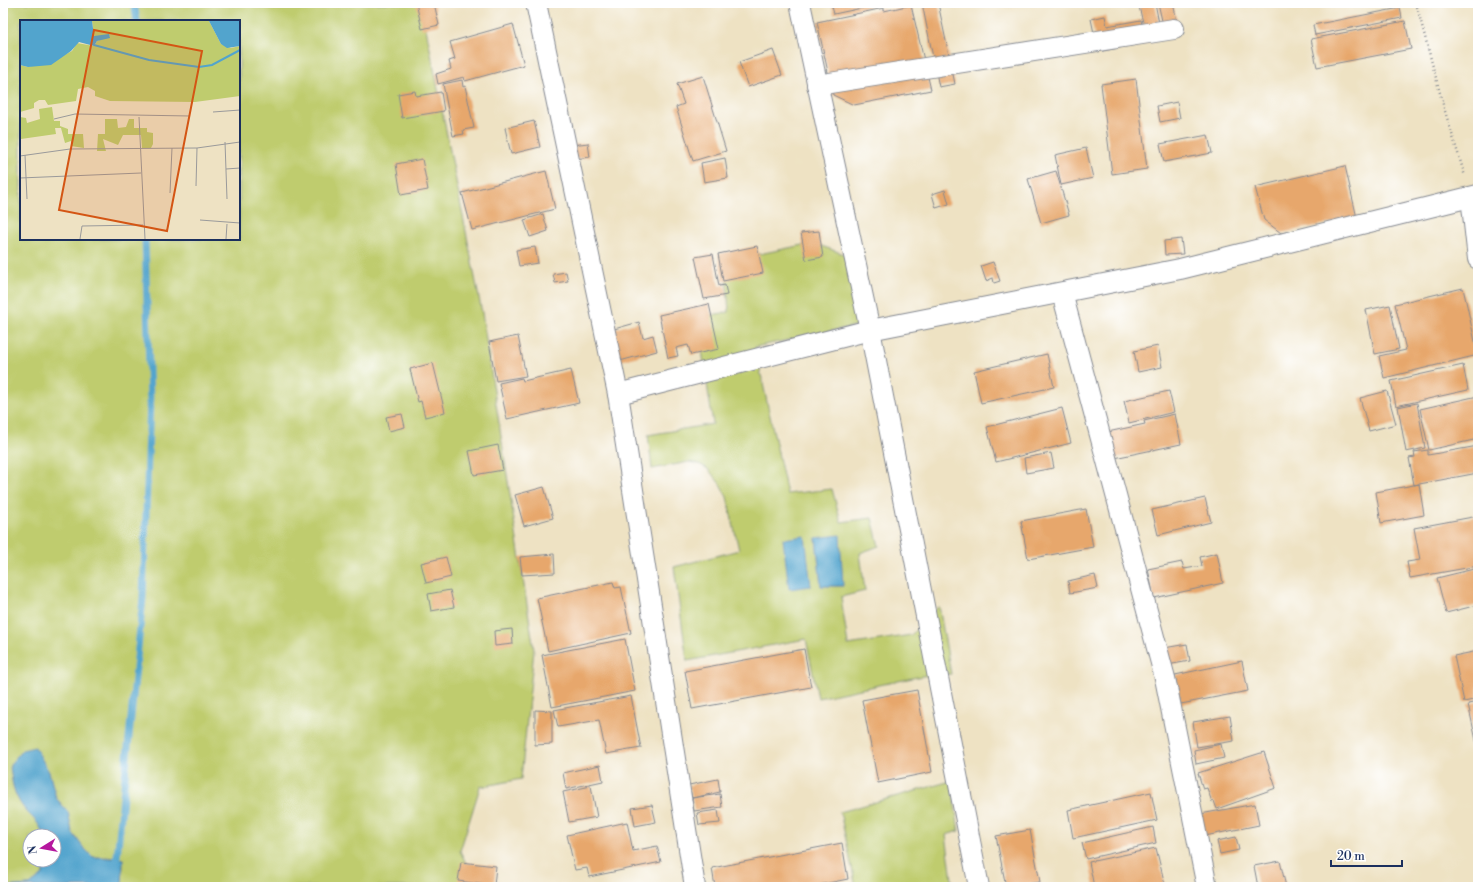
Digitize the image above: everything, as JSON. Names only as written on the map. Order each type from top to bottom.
[{"type":"street","points":[[536,3],[618,394],[695,887]]},
{"type":"street","points":[[800,3],[870,330],[979,887]]},
{"type":"street","points":[[817,85],[1174,29]]},
{"type":"street","points":[[618,394],[870,330],[1180,269],[1474,196],[1478,259]]},
{"type":"street","points":[[1062,293],[1165,678],[1207,887]]},
{"type":"path","points":[[1416,3],[1444,108],[1474,196]]},
{"type":"green space","points":[[3,3],[421,3],[482,313],[534,650],[521,779],[480,787],[460,851],[478,887],[122,887],[123,859],[93,857],[82,846],[72,832],[68,812],[56,798],[49,772],[10,765],[12,782],[17,797],[23,807],[40,828],[22,828],[22,868],[43,868],[43,875],[30,885],[3,887]]},
{"type":"green space","points":[[813,243],[844,254],[860,325],[755,347],[787,494],[832,489],[841,522],[872,518],[879,546],[860,553],[865,591],[841,597],[848,645],[911,635],[939,606],[951,674],[922,676],[818,698],[806,639],[687,661],[674,567],[739,550],[727,497],[720,484],[708,469],[699,464],[689,462],[652,469],[648,435],[713,424],[697,317],[729,312],[725,261]],"holes":[[[816,538],[843,586],[821,586]]]},
{"type":"green space","points":[[951,781],[959,831],[946,835],[953,887],[856,887],[840,812]]},
{"type":"water","points":[[840,535],[843,586],[821,586],[816,538]]},
{"type":"water","points":[[805,536],[811,586],[789,589],[783,539]]},
{"type":"water","points":[[35,747],[49,772],[56,798],[68,812],[72,832],[82,846],[93,857],[123,859],[122,887],[3,887],[30,885],[43,875],[43,868],[62,868],[62,828],[40,828],[26,811],[15,792],[10,765],[22,750]]},
{"type":"building","points":[[416,3],[434,3],[439,25],[422,29]]},
{"type":"building","points":[[831,3],[881,3],[881,4],[834,14]]},
{"type":"building","points":[[922,3],[938,3],[955,84],[939,87]]},
{"type":"building","points":[[1138,3],[1155,3],[1159,23],[1144,26]]},
{"type":"building","points":[[1158,3],[1173,3],[1179,30],[1165,34]]},
{"type":"building","points":[[911,5],[931,90],[854,105],[833,95],[817,22],[884,8],[884,11]]},
{"type":"building","points":[[1400,8],[1402,18],[1315,35],[1313,25]]},
{"type":"building","points":[[1105,16],[1107,26],[1141,20],[1146,43],[1098,52],[1091,19]]},
{"type":"building","points":[[1405,21],[1411,49],[1317,67],[1311,39]]},
{"type":"building","points":[[513,24],[524,65],[465,81],[464,77],[438,84],[436,74],[451,69],[449,61],[455,59],[450,42]]},
{"type":"building","points":[[773,50],[782,75],[748,87],[739,62]]},
{"type":"building","points":[[703,76],[726,151],[693,161],[676,107],[684,104],[677,84]]},
{"type":"building","points":[[1136,79],[1147,169],[1112,174],[1101,84]]},
{"type":"building","points":[[462,80],[463,87],[465,86],[474,128],[463,130],[464,134],[453,136],[443,84]]},
{"type":"building","points":[[415,91],[416,96],[441,92],[444,111],[402,118],[398,94]]},
{"type":"building","points":[[1177,102],[1180,118],[1160,122],[1157,106]]},
{"type":"building","points":[[534,121],[540,147],[511,154],[505,128]]},
{"type":"building","points":[[1208,135],[1212,153],[1164,162],[1160,144]]},
{"type":"building","points":[[588,143],[590,157],[575,159],[572,145]]},
{"type":"building","points":[[1086,148],[1093,178],[1061,185],[1055,155]]},
{"type":"building","points":[[725,158],[728,178],[704,182],[701,163]]},
{"type":"building","points":[[422,159],[428,190],[401,195],[396,164]]},
{"type":"building","points":[[1345,166],[1357,218],[1281,233],[1264,220],[1255,187]]},
{"type":"building","points":[[546,171],[555,209],[472,230],[462,193]]},
{"type":"building","points":[[1056,171],[1069,215],[1041,223],[1028,179]]},
{"type":"building","points":[[945,190],[949,204],[936,208],[932,194]]},
{"type":"building","points":[[543,214],[548,231],[530,237],[524,220]]},
{"type":"building","points":[[819,231],[823,257],[806,260],[801,233]]},
{"type":"building","points":[[1181,239],[1183,254],[1165,255],[1164,241]]},
{"type":"building","points":[[757,246],[763,273],[723,281],[718,254]]},
{"type":"building","points":[[535,247],[538,263],[519,266],[516,250]]},
{"type":"building","points":[[713,254],[719,286],[725,285],[727,295],[704,299],[695,257]]},
{"type":"building","points":[[993,262],[1000,281],[994,283],[993,278],[986,281],[981,266]]},
{"type":"building","points":[[566,272],[568,281],[555,283],[553,274]]},
{"type":"building","points":[[1463,288],[1478,355],[1384,378],[1379,356],[1406,350],[1395,304]]},
{"type":"building","points":[[709,304],[719,349],[691,355],[688,345],[676,348],[678,356],[668,358],[659,315]]},
{"type":"building","points":[[1390,305],[1399,349],[1375,354],[1366,310]]},
{"type":"building","points":[[639,322],[643,338],[653,335],[657,351],[616,362],[607,331]]},
{"type":"building","points":[[518,336],[526,376],[496,381],[489,342]]},
{"type":"building","points":[[1158,346],[1162,367],[1138,372],[1134,351]]},
{"type":"building","points":[[1047,354],[1054,387],[981,403],[974,371]]},
{"type":"building","points":[[433,363],[445,412],[425,417],[421,401],[418,402],[410,369]]},
{"type":"building","points":[[1463,365],[1468,390],[1396,406],[1391,381]]},
{"type":"building","points":[[571,370],[579,403],[507,419],[499,383],[522,378],[523,381]]},
{"type":"building","points":[[1169,391],[1174,412],[1129,423],[1124,401]]},
{"type":"building","points":[[1387,391],[1396,424],[1369,431],[1360,398]]},
{"type":"building","points":[[1478,396],[1478,439],[1429,450],[1420,409]]},
{"type":"building","points":[[1417,403],[1425,448],[1406,452],[1398,407]]},
{"type":"building","points":[[1062,408],[1071,443],[996,462],[987,427]]},
{"type":"building","points":[[402,414],[405,427],[389,431],[386,417]]},
{"type":"building","points":[[1175,414],[1181,444],[1105,460],[1103,433],[1145,424],[1144,421]]},
{"type":"building","points":[[498,445],[503,470],[474,475],[469,451]]},
{"type":"building","points":[[1478,446],[1478,473],[1414,485],[1409,458],[1415,457],[1414,452],[1428,450],[1428,455]]},
{"type":"building","points":[[1051,453],[1054,468],[1026,473],[1024,458]]},
{"type":"building","points":[[1419,484],[1424,515],[1381,523],[1376,492]]},
{"type":"building","points":[[544,487],[553,518],[524,526],[515,495]]},
{"type":"building","points":[[1205,498],[1211,522],[1158,535],[1152,510]]},
{"type":"building","points":[[1086,509],[1093,547],[1028,559],[1021,521]]},
{"type":"building","points":[[1478,516],[1478,566],[1410,578],[1407,562],[1420,560],[1414,528]]},
{"type":"building","points":[[1217,553],[1223,583],[1154,598],[1148,569],[1182,562],[1184,569],[1202,566],[1200,557]]},
{"type":"building","points":[[554,554],[555,573],[522,575],[520,557]]},
{"type":"building","points":[[446,557],[451,577],[426,583],[421,563]]},
{"type":"building","points":[[1478,568],[1478,605],[1446,613],[1437,578]]},
{"type":"building","points":[[1095,575],[1098,588],[1070,593],[1068,581]]},
{"type":"building","points":[[613,582],[615,588],[621,587],[631,633],[548,651],[537,598]]},
{"type":"building","points":[[450,590],[454,607],[431,611],[428,594]]},
{"type":"building","points":[[512,629],[513,644],[495,646],[494,631]]},
{"type":"building","points":[[625,639],[635,691],[552,707],[542,655]]},
{"type":"building","points":[[1187,644],[1190,661],[1167,665],[1164,648]]},
{"type":"building","points":[[804,649],[811,687],[692,709],[685,671]]},
{"type":"building","points":[[1478,651],[1478,699],[1464,702],[1454,656]]},
{"type":"building","points":[[1242,661],[1248,691],[1181,704],[1175,675]]},
{"type":"building","points":[[917,690],[932,772],[878,783],[862,700]]},
{"type":"building","points":[[631,696],[641,748],[606,754],[599,720],[558,727],[554,710]]},
{"type":"building","points":[[1478,702],[1478,745],[1477,745],[1468,704]]},
{"type":"building","points":[[535,710],[552,711],[552,744],[535,745]]},
{"type":"building","points":[[1230,716],[1234,741],[1197,747],[1193,722]]},
{"type":"building","points":[[1221,744],[1224,758],[1196,764],[1194,750]]},
{"type":"building","points":[[1264,752],[1276,788],[1217,809],[1214,801],[1212,802],[1207,788],[1203,789],[1198,773]]},
{"type":"building","points":[[600,765],[603,781],[566,789],[563,773]]},
{"type":"building","points":[[718,779],[720,792],[692,798],[689,785]]},
{"type":"building","points":[[591,786],[597,817],[569,822],[563,792]]},
{"type":"building","points":[[1151,792],[1157,820],[1073,838],[1068,810]]},
{"type":"building","points":[[720,794],[722,807],[694,811],[692,798]]},
{"type":"building","points":[[1255,804],[1259,825],[1200,837],[1195,815]]},
{"type":"building","points":[[652,805],[656,822],[635,826],[632,808]]},
{"type":"building","points":[[718,810],[720,823],[699,825],[697,813]]},
{"type":"building","points":[[627,822],[633,851],[657,846],[661,862],[589,877],[587,868],[575,870],[567,835]]},
{"type":"building","points":[[1153,827],[1156,843],[1086,859],[1082,843]]},
{"type":"building","points":[[1030,830],[1040,882],[1006,887],[996,836]]},
{"type":"building","points":[[1236,837],[1239,850],[1220,854],[1217,841]]},
{"type":"building","points":[[842,843],[848,879],[808,887],[715,887],[712,868]]},
{"type":"building","points":[[1156,848],[1165,885],[1171,884],[1172,887],[1094,887],[1089,862]]},
{"type":"building","points":[[1280,861],[1286,887],[1258,887],[1254,866]]},
{"type":"building","points":[[461,862],[496,866],[494,886],[458,881]]},
{"type":"building","points":[[508,884],[508,887],[494,887],[494,886]]},
{"type":"waterway","points":[[134,3],[137,20]]},
{"type":"waterway","points":[[116,867],[143,598],[150,401],[145,240]]}]
